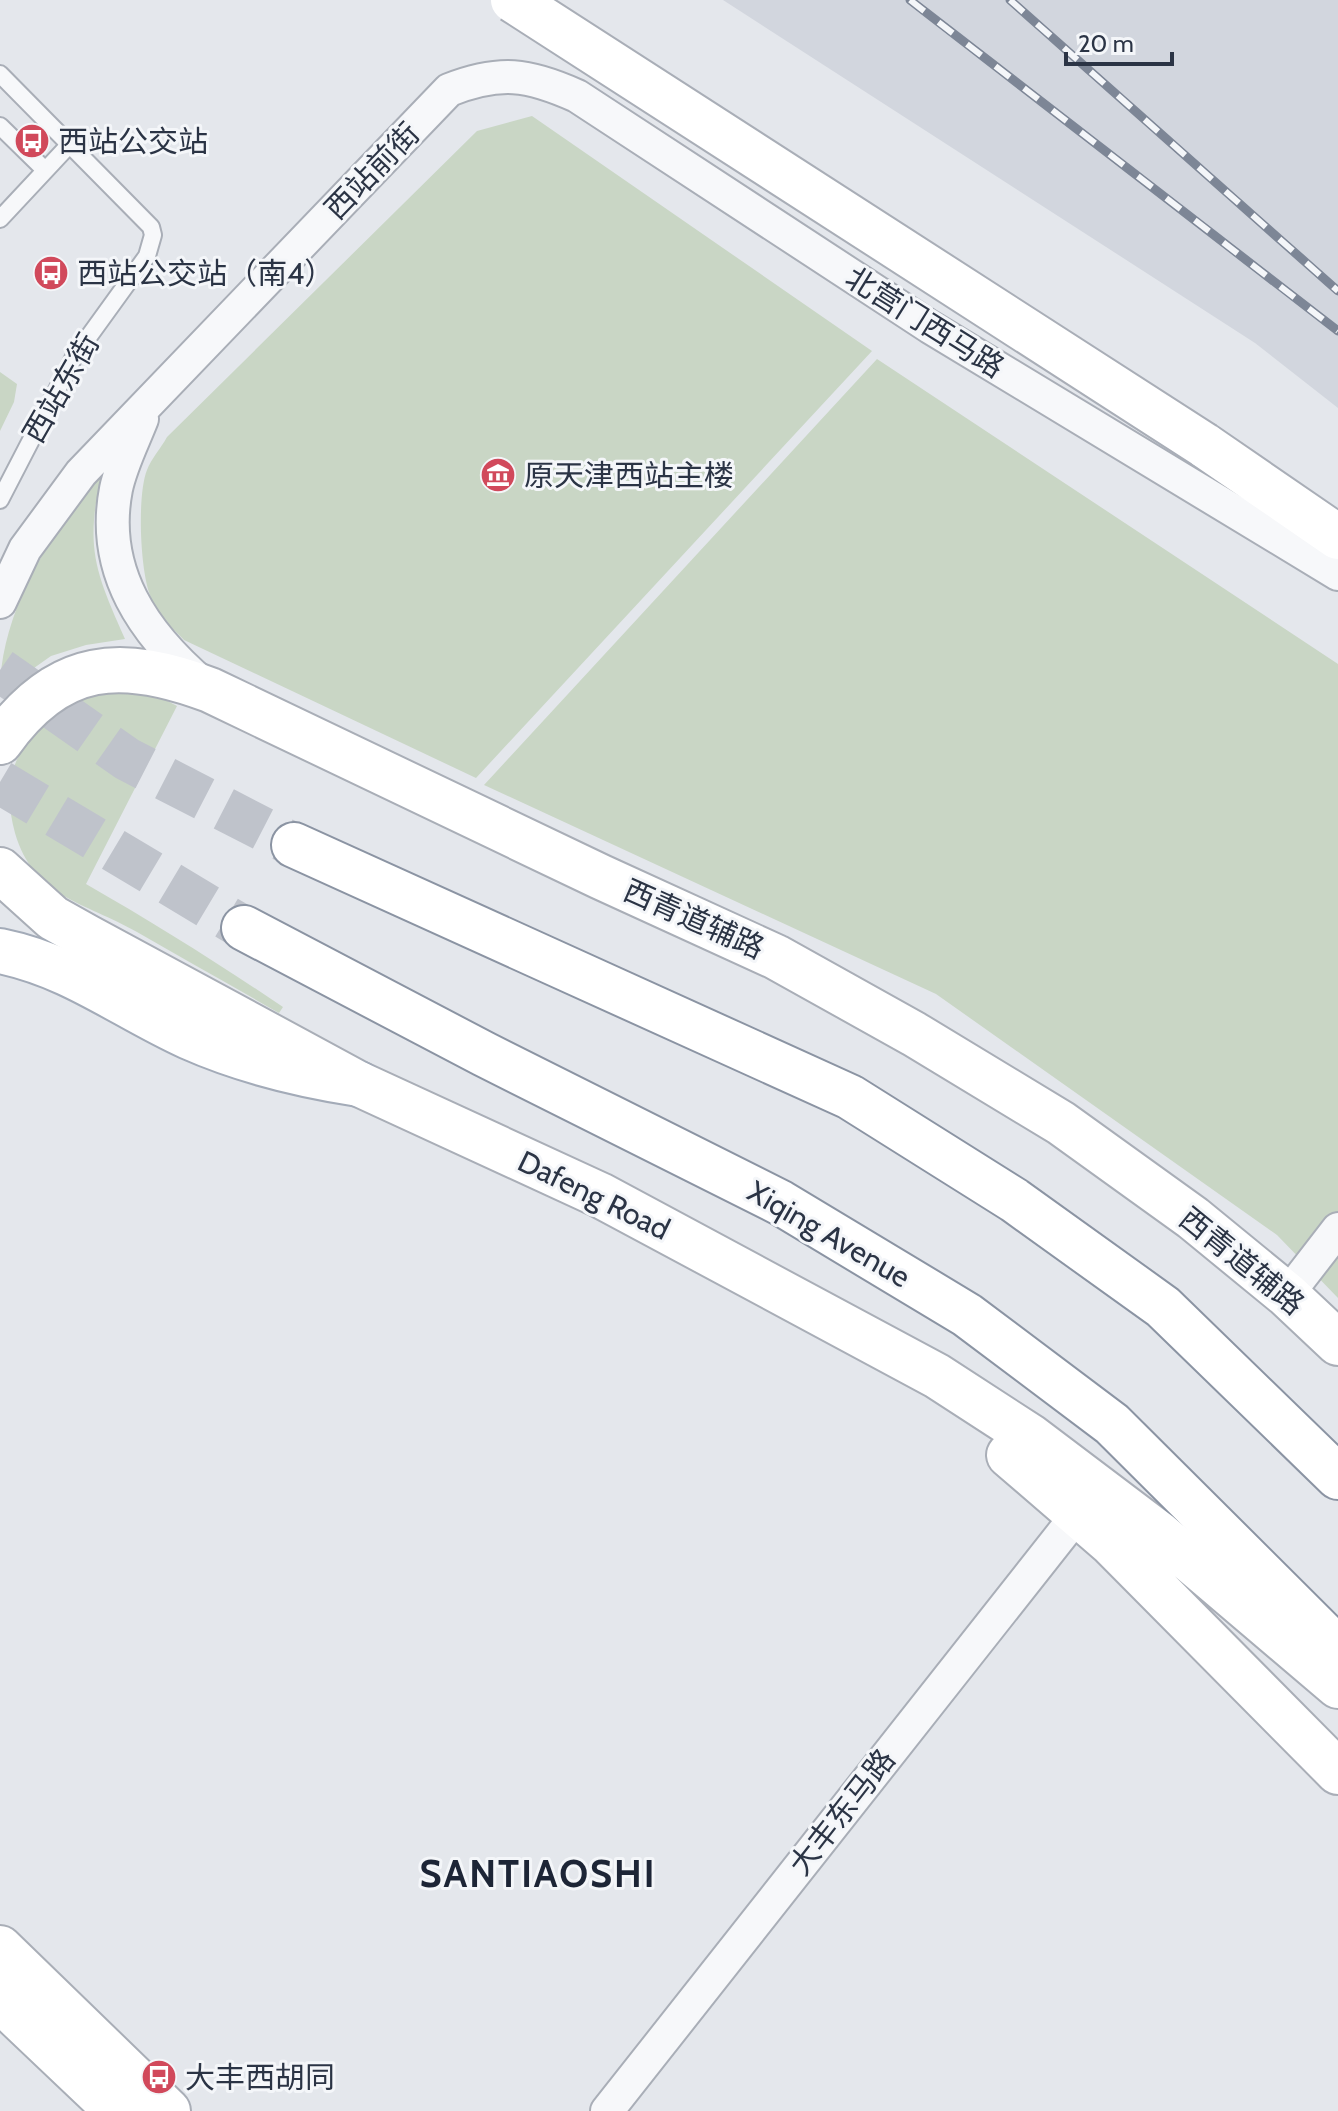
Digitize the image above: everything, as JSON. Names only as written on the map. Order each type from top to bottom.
[{"type":"main road","points":[[513,0],[1204,445],[1338,537]]},
{"type":"main road","name":"西青道辅路","points":[[0,742],[27,710],[47,694],[101,669],[135,668],[171,675],[210,690],[776,957],[859,1003],[1061,1123],[1193,1218],[1287,1295],[1338,1343]]},
{"type":"main road","points":[[294,845],[850,1097],[1014,1200],[1163,1307],[1338,1477]]},
{"type":"main road","points":[[0,870],[53,918],[359,1084]]},
{"type":"main road","name":"Xiqing Avenue","points":[[244,928],[484,1054],[781,1203],[967,1315],[1112,1424],[1338,1649]]},
{"type":"main road","points":[[0,951],[53,965],[189,1037],[295,1074],[359,1084]]},
{"type":"main road","name":"Dafeng Road","points":[[359,1084],[600,1195],[825,1316]]},
{"type":"main road","points":[[825,1316],[1026,1467],[1111,1543],[1338,1772]]},
{"type":"main road","points":[[825,1316],[937,1376],[1031,1437],[1158,1533],[1338,1686]]},
{"type":"main road","points":[[0,1948],[168,2111]]},
{"type":"main road","points":[[0,2000],[117,2111]]},
{"type":"street","name":"西站前街","points":[[0,602],[25,549],[47,515],[81,473],[449,90],[481,78],[512,76]]},
{"type":"street","name":"北营门西马路","points":[[512,76],[540,79],[577,96],[930,327],[1338,574]]},
{"type":"street","points":[[148,402],[116,488],[112,539],[118,570],[127,595],[159,642],[210,690]]},
{"type":"street","points":[[1287,1295],[1338,1229]]},
{"type":"street","name":"大丰东马路","points":[[607,2111],[1078,1514]]},
{"type":"lane","points":[[0,74],[71,143],[0,219]]},
{"type":"lane","points":[[0,126],[45,170]]},
{"type":"lane","name":"西站东街","points":[[0,500],[74,357],[147,256],[153,235],[151,227],[71,143]]},
{"type":"shaded area","points":[[723,0],[1338,0],[1338,408],[1255,343]]},
{"type":"green space","points":[[532,116],[872,351],[476,778],[184,640],[160,614],[150,595],[142,551],[142,496],[147,470],[167,437],[477,131]]},
{"type":"green space","points":[[877,359],[1338,664],[1338,1298],[1277,1235],[936,994],[484,785]]},
{"type":"green space","points":[[0,372],[17,384],[14,402],[0,431]]},
{"type":"green space","points":[[102,473],[94,521],[96,559],[125,639],[86,645],[51,656],[0,692],[2,662],[9,632],[32,574],[65,520]]},
{"type":"green space","points":[[114,689],[158,696],[177,706],[86,884],[283,1007],[279,1013],[137,932],[64,896],[35,872],[24,855],[15,833],[10,800],[14,767],[23,749],[35,730],[59,708],[79,698]]},
{"type":"tunnel","points":[[0,670],[127,759],[294,845]]},
{"type":"tunnel","points":[[0,782],[244,928]]},
{"type":"railway","points":[[910,0],[1338,331]]},
{"type":"railway","points":[[1010,0],[1338,291]]},
{"type":"place","name":"西站公交站","points":[[32,141]]},
{"type":"place","name":"西站公交站（南4）","points":[[51,273]]},
{"type":"place","name":"原天津西站主楼","points":[[498,475]]},
{"type":"place","name":"大丰西胡同","points":[[159,2077]]},
{"type":"district","name":"SANTIAOSHI","points":[[538,1873]]}]
